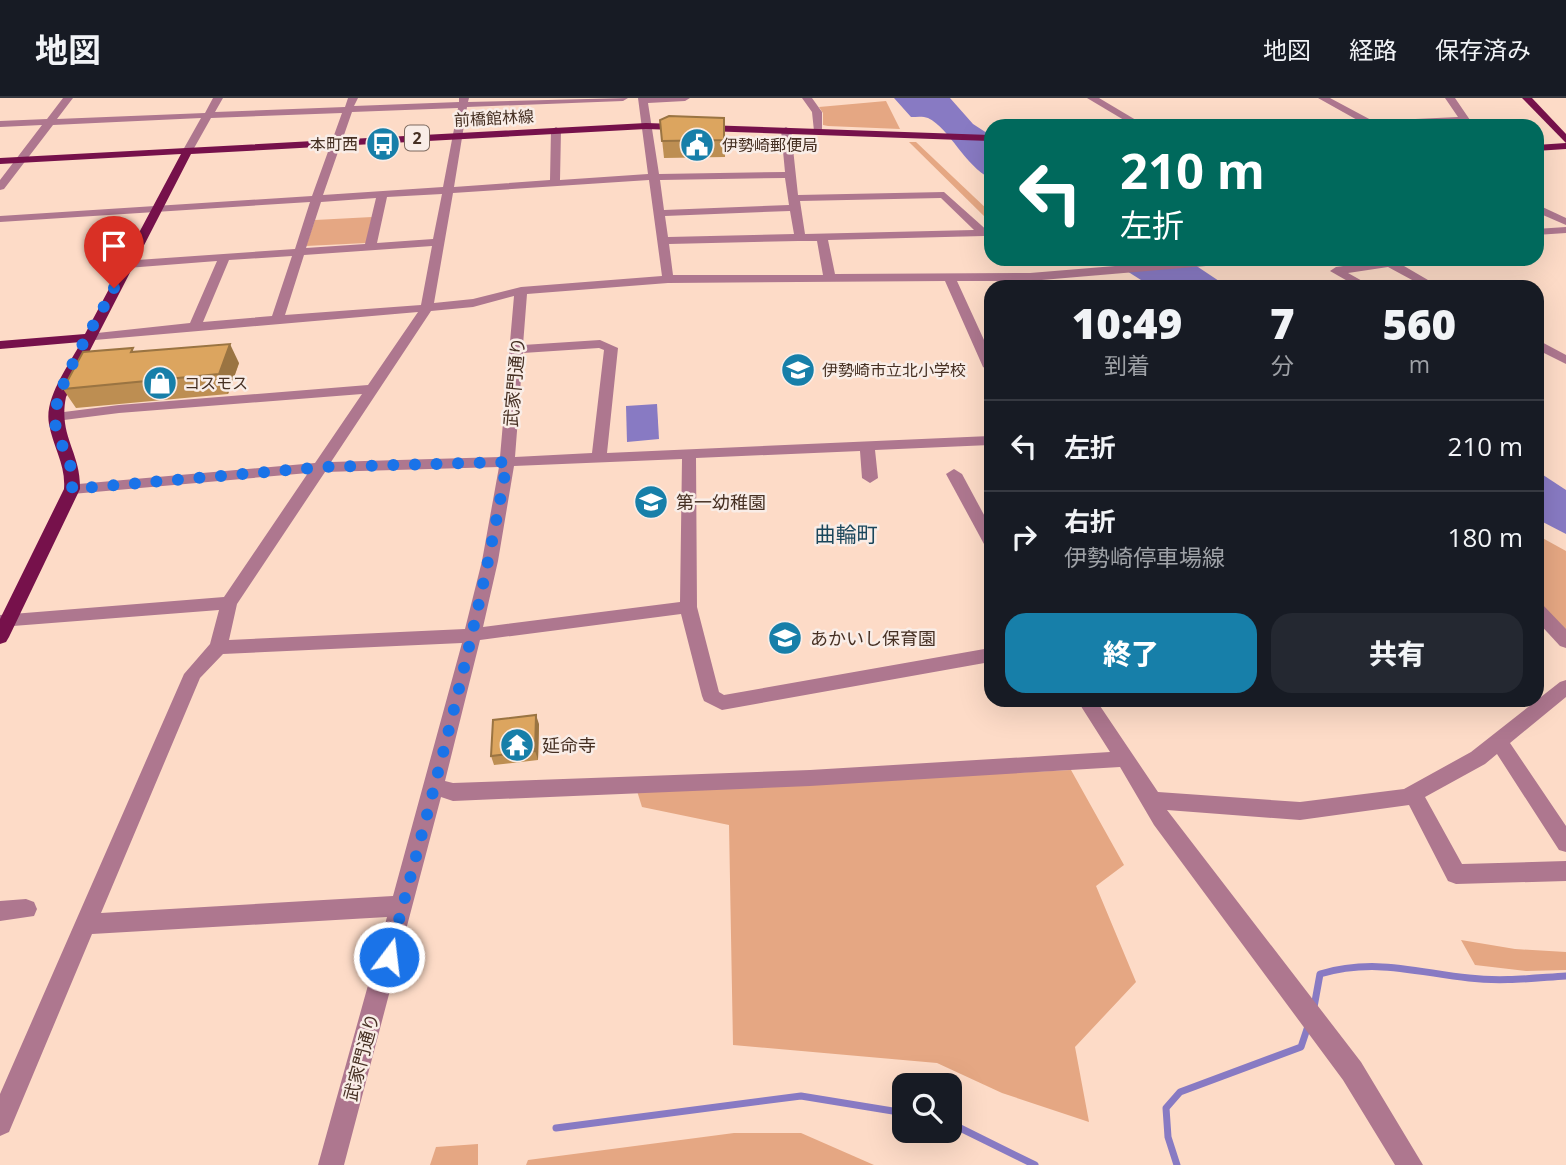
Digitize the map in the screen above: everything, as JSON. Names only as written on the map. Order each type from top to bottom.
[{"type":"main road","points":[[1527,98],[1566,141]]},
{"type":"main road","name":"前橋館林線","points":[[0,160],[646,126],[984,138]]},
{"type":"main road","points":[[1544,147],[1566,146]]},
{"type":"main road","points":[[0,637],[5,620],[72,489],[74,474],[55,425],[59,397],[188,150]]},
{"type":"main road","points":[[0,345],[88,338]]},
{"type":"street","points":[[1,184],[68,98]]},
{"type":"street","points":[[188,150],[218,98]]},
{"type":"street","points":[[0,124],[208,114],[351,103],[623,98]]},
{"type":"street","points":[[668,279],[643,99],[685,98]]},
{"type":"street","points":[[807,98],[817,111],[819,131]]},
{"type":"street","points":[[1092,98],[1129,119]]},
{"type":"street","points":[[1325,99],[1343,98]]},
{"type":"street","points":[[1450,98],[1464,119]]},
{"type":"street","points":[[1325,99],[1362,119]]},
{"type":"street","points":[[0,1124],[193,674],[218,647],[229,603],[323,467],[427,308],[464,101]]},
{"type":"street","points":[[277,320],[335,143],[351,103]]},
{"type":"street","points":[[555,183],[556,130]]},
{"type":"street","points":[[786,130],[800,238]]},
{"type":"street","points":[[0,219],[653,177],[790,175]]},
{"type":"street","points":[[370,247],[382,194]]},
{"type":"street","points":[[659,213],[944,195],[984,233],[663,241]]},
{"type":"street","points":[[1544,210],[1566,222]]},
{"type":"street","points":[[1544,231],[1566,230]]},
{"type":"street","points":[[822,237],[829,276]]},
{"type":"street","points":[[127,264],[438,242]]},
{"type":"street","points":[[195,326],[225,257]]},
{"type":"street","points":[[88,338],[195,326],[427,308],[473,303],[521,291],[668,279],[1051,276],[1162,266]]},
{"type":"street","points":[[1353,280],[1336,271],[1361,266]]},
{"type":"street","points":[[1395,266],[1421,280]]},
{"type":"street","points":[[949,276],[984,341]]},
{"type":"street","name":"武家門通り","points":[[331,1165],[403,905],[490,561],[507,462],[521,291]]},
{"type":"street","points":[[518,349],[600,344],[611,348],[599,457]]},
{"type":"street","points":[[1544,349],[1566,360]]},
{"type":"street","points":[[55,417],[119,409],[374,389]]},
{"type":"street","points":[[72,489],[323,467],[507,462],[984,440]]},
{"type":"street","points":[[867,445],[870,478]]},
{"type":"street","points":[[689,453],[688,607],[711,696],[722,703],[984,656]]},
{"type":"street","points":[[954,474],[984,529]]},
{"type":"street","points":[[5,620],[229,603]]},
{"type":"street","points":[[218,647],[447,638],[688,607]]},
{"type":"street","points":[[1544,617],[1566,641]]},
{"type":"street","points":[[1544,705],[1566,687]]},
{"type":"street","points":[[1090,707],[1153,800],[1161,819],[1371,1100],[1409,1165]]},
{"type":"street","points":[[1153,800],[1300,811],[1387,801],[1413,794],[1478,758],[1542,707]]},
{"type":"street","points":[[1499,742],[1566,843]]},
{"type":"street","points":[[434,787],[453,792],[810,778],[1123,759]]},
{"type":"street","points":[[1413,794],[1456,874],[1566,871]]},
{"type":"street","points":[[87,924],[403,905]]},
{"type":"street","points":[[0,911],[26,909]]},
{"type":"shaded area","points":[[894,98],[950,98],[973,124],[984,131],[984,174],[936,123],[926,117],[911,117]]},
{"type":"shaded area","points":[[886,101],[900,129],[823,125],[823,113],[819,107]]},
{"type":"shaded area","points":[[909,142],[916,142],[984,206],[984,216]]},
{"type":"shaded area","points":[[372,217],[366,243],[306,246],[315,220]]},
{"type":"shaded area","points":[[1119,266],[1196,266],[1218,280],[1141,280]]},
{"type":"shaded area","points":[[657,404],[659,439],[627,442],[626,406]]},
{"type":"shaded area","points":[[1544,476],[1566,490],[1566,534],[1544,523]]},
{"type":"shaded area","points":[[1544,539],[1566,551],[1566,631],[1544,609]]},
{"type":"shaded area","points":[[1071,770],[1124,865],[1096,886],[1136,982],[1075,1047],[1089,1122],[1002,1093],[937,1063],[733,1045],[729,825],[642,807],[637,791]]},
{"type":"shaded area","points":[[1461,940],[1515,949],[1566,952],[1566,970],[1526,971],[1475,965]]},
{"type":"shaded area","points":[[734,1133],[801,1133],[874,1165],[526,1165],[528,1160]]},
{"type":"shaded area","points":[[478,1144],[478,1165],[430,1165],[436,1147]]},
{"type":"building","points":[[669,116],[724,118],[724,140],[662,141],[660,120]]},
{"type":"building","points":[[230,344],[219,374],[63,389],[83,352],[133,348],[131,352]]},
{"type":"building","name":"延命寺","points":[[536,715],[535,751],[491,756],[493,720]]},
{"type":"waterway","points":[[1314,1007],[1320,974],[1340,969],[1394,968],[1494,980],[1566,976]]},
{"type":"waterway","points":[[1177,1165],[1168,1137],[1166,1108],[1180,1092],[1301,1047],[1308,1026]]},
{"type":"waterway","points":[[556,1128],[801,1096],[892,1111]]},
{"type":"waterway","points":[[962,1129],[1035,1165]]},
{"type":"place","name":"本町西","points":[[383,144]]},
{"type":"place","name":"伊勢崎郵便局","points":[[697,145]]},
{"type":"place","name":"伊勢崎市立北小学校","points":[[798,370]]},
{"type":"place","name":"コスモス","points":[[160,383]]},
{"type":"place","name":"第一幼稚園","points":[[651,502]]},
{"type":"place","name":"あかいし保育園","points":[[785,638]]},
{"type":"place","name":"延命寺","points":[[517,745]]},
{"type":"district","name":"曲輪町","points":[[846,534]]},
{"type":"route","points":[[114,288],[59,397],[55,425],[74,474],[72,489],[323,467],[507,462],[490,561],[458,698],[389,957]]}]
